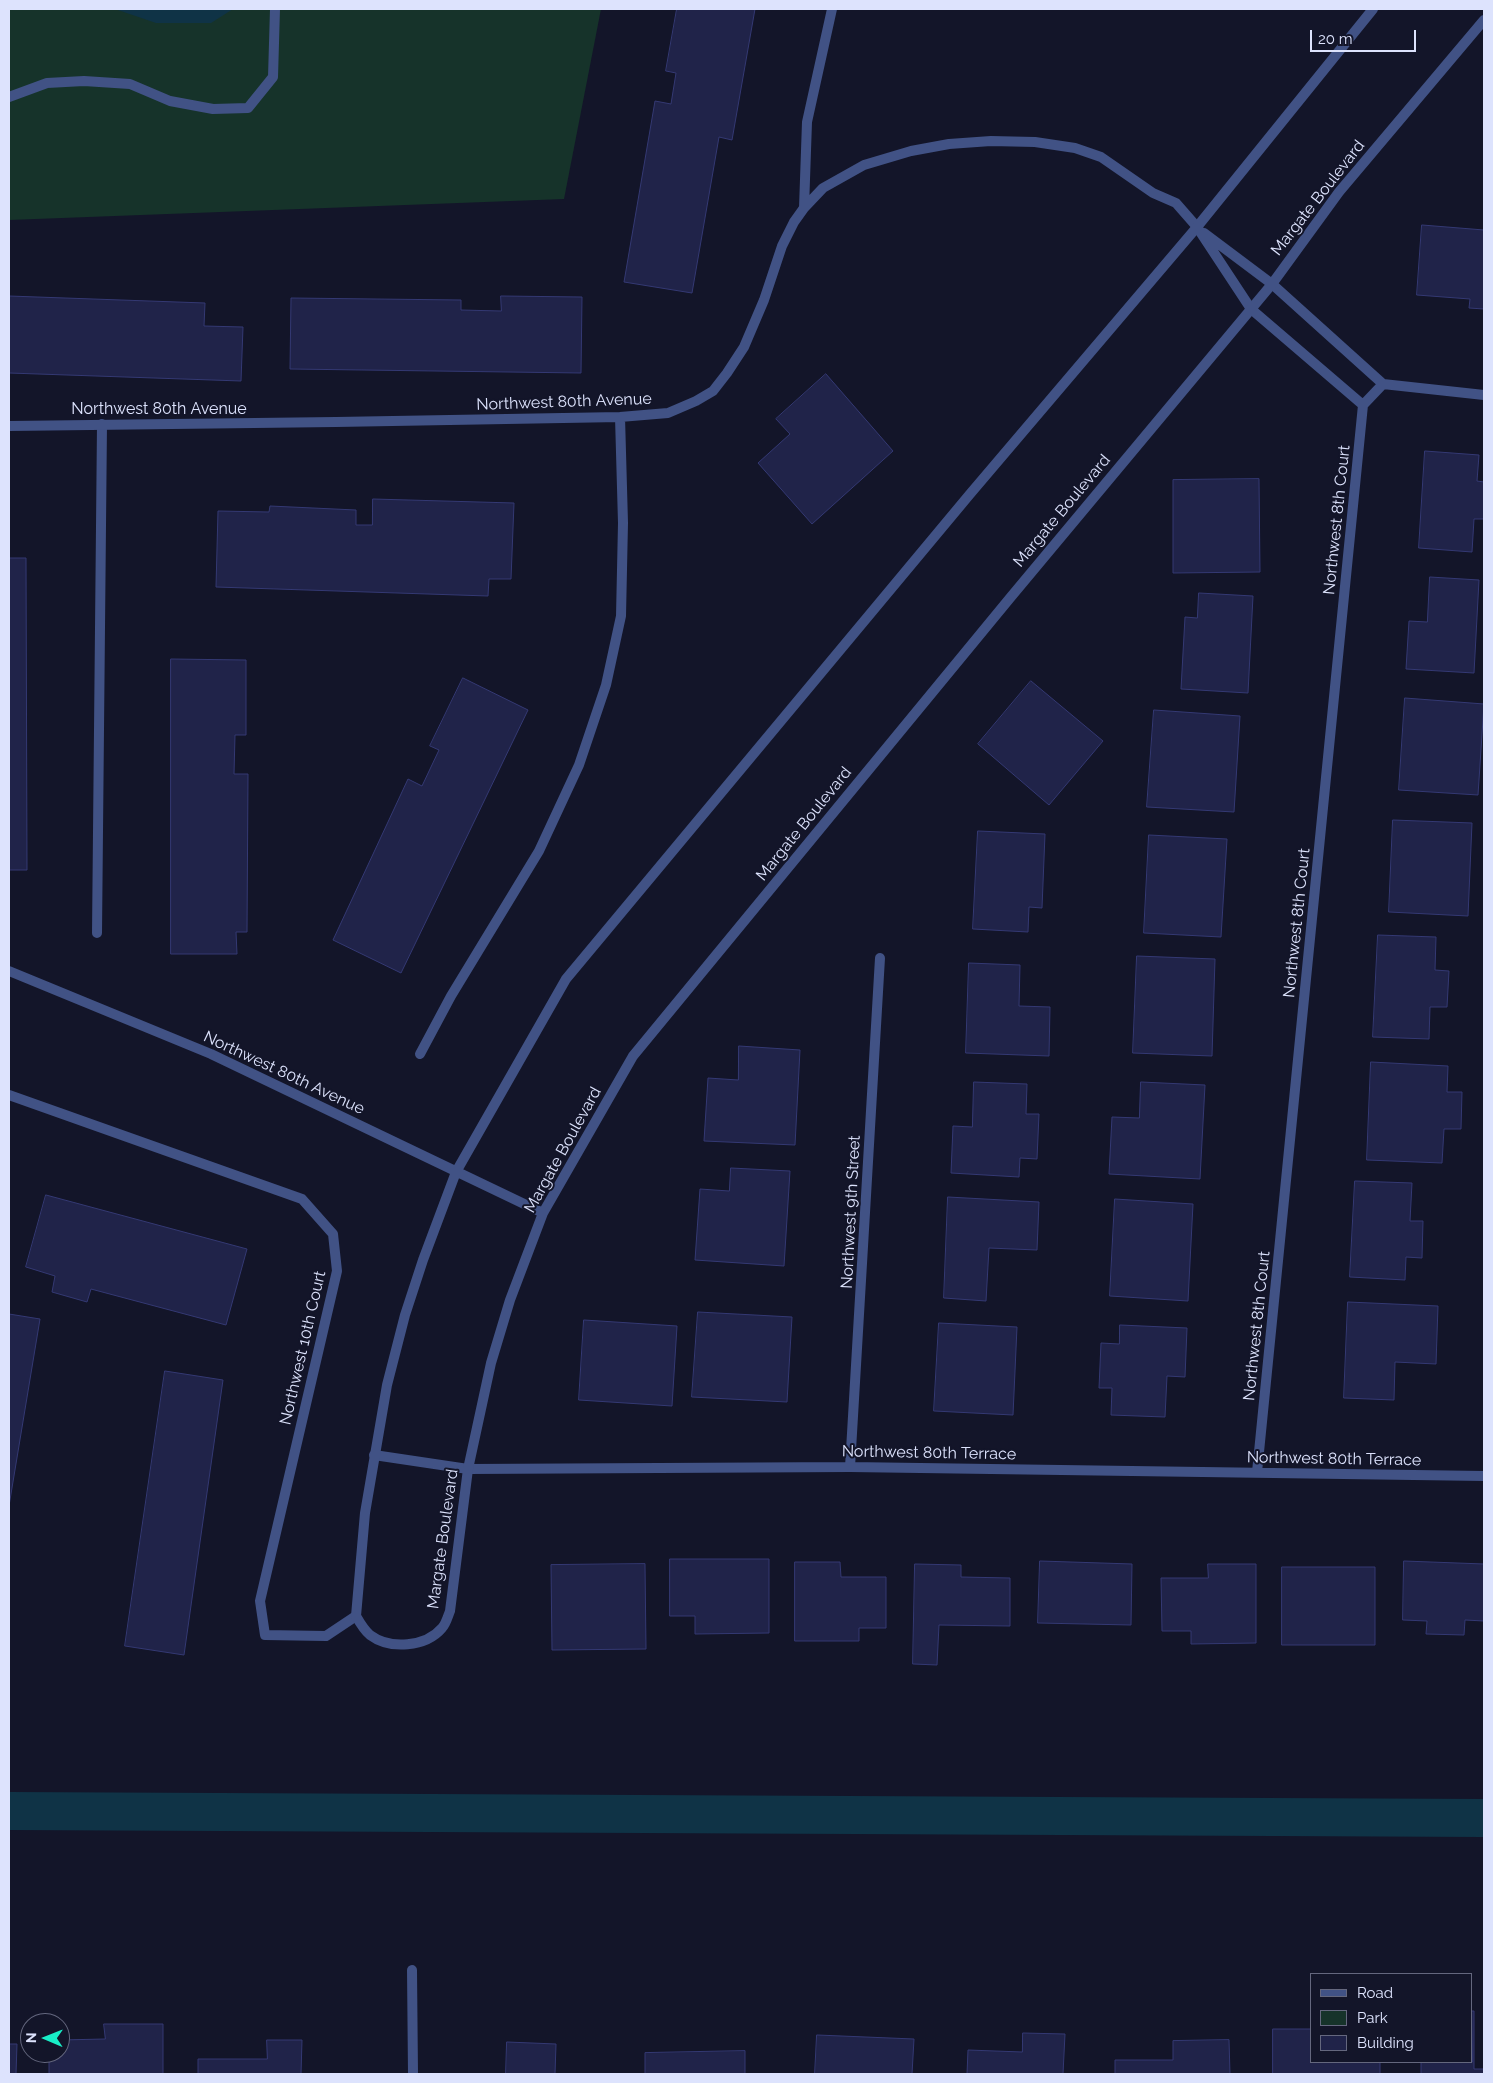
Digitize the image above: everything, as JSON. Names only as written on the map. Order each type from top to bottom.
[{"type":"street","points":[[9,97],[47,83],[84,81],[130,84],[170,100],[214,109],[248,108],[273,77],[275,9]]},
{"type":"street","points":[[804,208],[807,122],[832,9]]},
{"type":"street","points":[[356,1616],[365,1513],[374,1455],[387,1385],[405,1315],[456,1172],[566,979],[970,494],[1197,227],[1373,9]]},
{"type":"street","name":"Margate Boulevard","points":[[356,1616],[370,1635],[392,1643],[416,1643],[442,1628],[450,1611],[468,1469],[491,1362],[510,1300],[542,1213],[633,1056],[1010,598],[1272,284],[1338,192],[1484,20]]},
{"type":"street","name":"Northwest 80th Avenue","points":[[9,426],[620,417],[668,413],[696,401],[713,391],[728,373],[744,347],[764,300],[782,246],[794,222],[823,188],[864,165],[911,151],[949,144],[1036,142],[1075,148],[1101,157],[1154,193],[1176,203],[1197,227]]},
{"type":"street","points":[[1197,227],[1272,284],[1382,384],[1484,395]]},
{"type":"street","points":[[1197,227],[1251,309],[1363,405],[1382,384]]},
{"type":"street","name":"Northwest 8th Court","points":[[1257,1472],[1363,405]]},
{"type":"street","points":[[420,1054],[451,996],[539,851],[579,765],[606,685],[621,616],[623,523],[620,417]]},
{"type":"street","points":[[97,933],[102,424]]},
{"type":"street","name":"Northwest 9th Street","points":[[850,1467],[880,958]]},
{"type":"street","name":"Northwest 80th Avenue","points":[[9,971],[211,1054],[542,1213]]},
{"type":"street","name":"Northwest 10th Court","points":[[9,1095],[302,1199],[333,1234],[337,1271],[260,1601],[265,1635],[326,1636],[356,1616]]},
{"type":"street","name":"Northwest 80th Terrace","points":[[374,1455],[468,1469],[850,1467],[1484,1476]]},
{"type":"street","points":[[412,1970],[413,2074]]},
{"type":"green space","points":[[9,9],[601,9],[564,199],[9,220]]},
{"type":"water","points":[[115,9],[233,9],[211,23],[156,23]]},
{"type":"building","points":[[677,9],[755,9],[732,140],[719,137],[692,293],[624,282],[655,101],[671,104],[676,73],[666,71]]},
{"type":"building","points":[[1422,225],[1484,230],[1484,309],[1469,308],[1470,299],[1417,295]]},
{"type":"building","points":[[9,296],[205,303],[204,326],[243,327],[241,381],[9,373]]},
{"type":"building","points":[[501,296],[582,297],[581,373],[290,369],[291,298],[461,300],[461,310],[501,311]]},
{"type":"building","points":[[826,374],[893,451],[812,524],[758,463],[790,434],[776,419]]},
{"type":"building","points":[[1425,451],[1479,455],[1477,481],[1484,482],[1484,519],[1474,519],[1472,552],[1419,548]]},
{"type":"building","points":[[1259,479],[1260,572],[1173,573],[1173,480]]},
{"type":"building","points":[[373,499],[514,503],[511,579],[489,579],[488,596],[216,587],[218,511],[269,512],[270,506],[356,510],[356,525],[372,525]]},
{"type":"building","points":[[9,558],[26,558],[27,870],[9,870]]},
{"type":"building","points":[[1430,577],[1479,580],[1474,673],[1406,669],[1409,621],[1427,622]]},
{"type":"building","points":[[1199,593],[1253,596],[1248,693],[1181,689],[1185,617],[1197,618]]},
{"type":"building","points":[[171,659],[246,660],[246,735],[235,735],[234,774],[248,774],[247,932],[236,932],[237,954],[171,954]]},
{"type":"building","points":[[463,678],[528,710],[401,973],[333,940],[408,779],[422,786],[439,750],[430,746]]},
{"type":"building","points":[[1031,681],[1103,741],[1049,805],[978,744]]},
{"type":"building","points":[[1405,698],[1484,704],[1478,795],[1399,790]]},
{"type":"building","points":[[1154,710],[1240,716],[1234,812],[1147,807]]},
{"type":"building","points":[[1393,820],[1472,823],[1468,916],[1389,912]]},
{"type":"building","points":[[978,831],[1045,834],[1042,908],[1029,907],[1028,932],[973,929]]},
{"type":"building","points":[[1149,835],[1227,839],[1221,937],[1144,933]]},
{"type":"building","points":[[1378,935],[1436,937],[1435,970],[1449,971],[1447,1007],[1430,1007],[1429,1039],[1373,1037]]},
{"type":"building","points":[[1137,956],[1215,959],[1212,1056],[1133,1053]]},
{"type":"building","points":[[969,963],[1020,965],[1019,1006],[1050,1007],[1049,1056],[966,1053]]},
{"type":"building","points":[[739,1046],[800,1050],[795,1145],[704,1141],[708,1078],[738,1080]]},
{"type":"building","points":[[1371,1062],[1448,1066],[1447,1092],[1462,1092],[1461,1129],[1444,1129],[1442,1163],[1367,1160]]},
{"type":"building","points":[[974,1082],[1027,1084],[1026,1114],[1039,1114],[1037,1159],[1020,1158],[1019,1177],[951,1173],[953,1126],[972,1127]]},
{"type":"building","points":[[1141,1082],[1205,1085],[1200,1179],[1109,1174],[1112,1117],[1139,1118]]},
{"type":"building","points":[[731,1168],[790,1171],[784,1266],[695,1260],[700,1189],[729,1191]]},
{"type":"building","points":[[1355,1181],[1412,1183],[1410,1221],[1423,1221],[1422,1258],[1406,1257],[1405,1280],[1350,1277]]},
{"type":"building","points":[[46,1195],[247,1249],[226,1325],[91,1289],[87,1302],[52,1292],[55,1276],[26,1267]]},
{"type":"building","points":[[948,1197],[1039,1202],[1037,1250],[989,1248],[986,1301],[944,1298]]},
{"type":"building","points":[[1115,1199],[1193,1204],[1188,1301],[1110,1296]]},
{"type":"building","points":[[1348,1302],[1438,1306],[1436,1364],[1395,1362],[1394,1400],[1344,1398]]},
{"type":"building","points":[[698,1312],[792,1317],[787,1402],[692,1397]]},
{"type":"building","points":[[9,1314],[40,1319],[9,1506]]},
{"type":"building","points":[[584,1320],[677,1326],[672,1406],[579,1400]]},
{"type":"building","points":[[939,1323],[1017,1327],[1013,1415],[934,1411]]},
{"type":"building","points":[[1120,1325],[1187,1328],[1185,1377],[1167,1376],[1165,1417],[1111,1415],[1112,1388],[1099,1388],[1101,1343],[1119,1344]]},
{"type":"building","points":[[165,1371],[223,1380],[184,1655],[125,1646]]},
{"type":"building","points":[[670,1559],[769,1559],[769,1633],[695,1634],[695,1616],[670,1616]]},
{"type":"building","points":[[1040,1561],[1132,1564],[1131,1625],[1038,1623]]},
{"type":"building","points":[[1404,1561],[1484,1564],[1484,1621],[1465,1620],[1464,1635],[1426,1634],[1427,1621],[1403,1620]]},
{"type":"building","points":[[795,1562],[840,1562],[841,1577],[886,1577],[886,1628],[859,1628],[859,1641],[795,1641]]},
{"type":"building","points":[[645,1564],[646,1649],[552,1650],[551,1565]]},
{"type":"building","points":[[915,1564],[961,1565],[961,1577],[1010,1578],[1010,1626],[939,1625],[937,1665],[913,1664]]},
{"type":"building","points":[[1208,1564],[1256,1564],[1256,1643],[1191,1644],[1191,1631],[1162,1631],[1161,1578],[1208,1578]]},
{"type":"building","points":[[1282,1567],[1375,1567],[1375,1645],[1282,1645]]},
{"type":"building","points":[[1474,2011],[1474,2069],[1484,2069],[1484,2074],[1421,2074],[1421,2063],[1473,2063]]},
{"type":"building","points":[[104,2024],[163,2024],[163,2074],[49,2074],[49,2063],[70,2063],[70,2040],[105,2039]]},
{"type":"building","points":[[1273,2029],[1310,2029],[1310,2063],[1380,2063],[1380,2074],[1273,2074]]},
{"type":"building","points":[[1023,2033],[1065,2034],[1063,2074],[967,2074],[968,2050],[1022,2052]]},
{"type":"building","points":[[817,2035],[914,2039],[912,2074],[815,2074]]},
{"type":"building","points":[[267,2040],[302,2040],[301,2074],[198,2074],[198,2059],[267,2059]]},
{"type":"building","points":[[1229,2040],[1230,2074],[1115,2074],[1115,2060],[1173,2060],[1173,2041]]},
{"type":"building","points":[[507,2042],[556,2044],[555,2074],[506,2074]]},
{"type":"building","points":[[9,2044],[17,2044],[16,2074],[9,2074]]},
{"type":"building","points":[[745,2051],[745,2074],[645,2074],[645,2053]]},
{"type":"waterway","points":[[9,1811],[1484,1818]]}]
